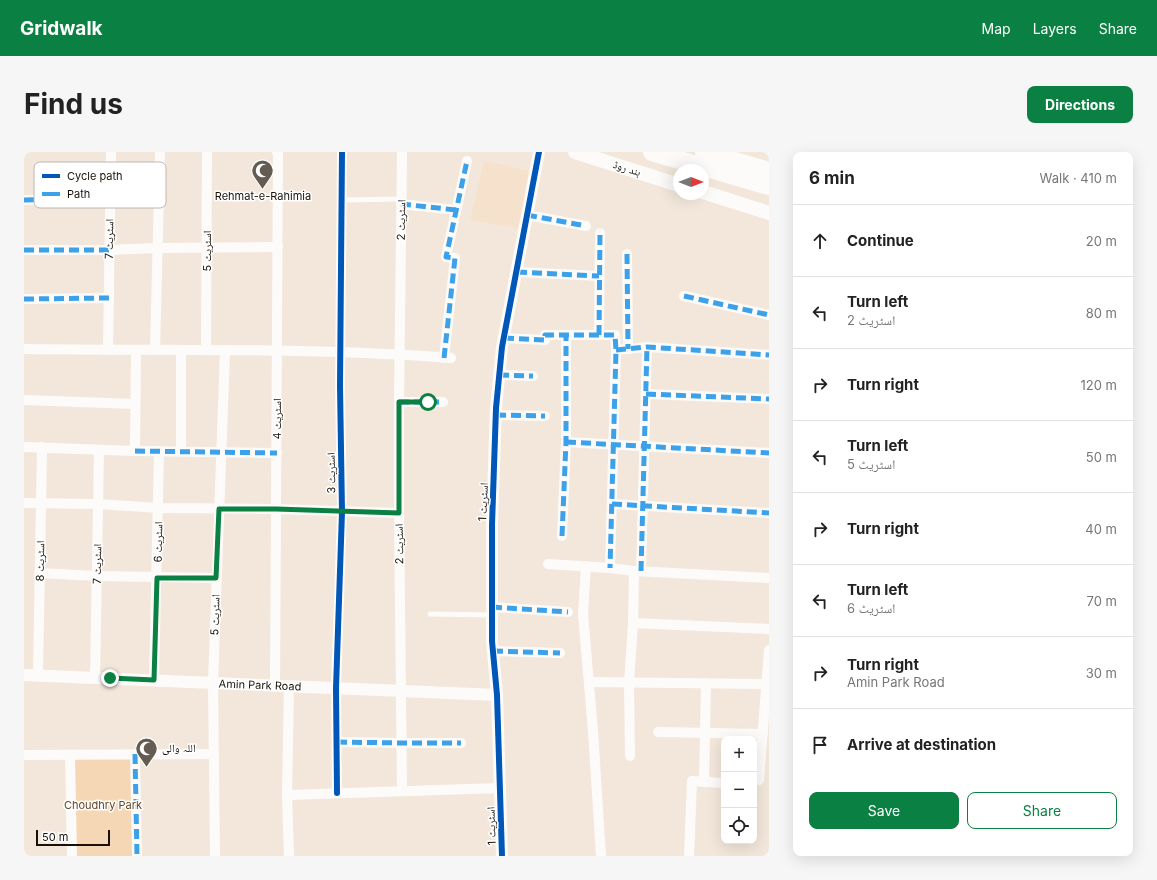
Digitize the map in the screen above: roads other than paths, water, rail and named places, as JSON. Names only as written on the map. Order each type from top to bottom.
[{"type":"highway","points":[[652,152],[769,186]]},
{"type":"highway","points":[[704,152],[769,171]]},
{"type":"main road","name":"بند روڈ","points":[[574,152],[673,182]]},
{"type":"main road","points":[[709,194],[769,213]]},
{"type":"street","name":"اسٹریٹ 7","points":[[111,152],[111,162]]},
{"type":"street","points":[[160,152],[160,162]]},
{"type":"street","name":"اسٹریٹ 5","points":[[206,349],[207,152]]},
{"type":"street","name":"اسٹریٹ 4","points":[[275,685],[278,152]]},
{"type":"street","name":"اسٹریٹ 3","points":[[337,793],[336,688],[342,512],[340,352],[342,152]]},
{"type":"street","name":"اسٹریٹ 2","points":[[402,152],[399,354],[402,791]]},
{"type":"street","name":"اسٹریٹ 1","points":[[502,856],[497,695],[493,651],[492,611],[492,525],[496,415],[504,338],[539,152]]},
{"type":"street","points":[[24,349],[277,350],[399,354],[447,358],[455,258],[446,257],[467,162]]},
{"type":"street","points":[[24,200],[34,200]]},
{"type":"street","points":[[401,201],[456,210]]},
{"type":"street","name":"اسٹریٹ 7","points":[[108,350],[110,208]]},
{"type":"street","points":[[155,350],[158,208]]},
{"type":"street","points":[[527,215],[586,226]]},
{"type":"street","points":[[598,335],[600,233]]},
{"type":"street","points":[[24,250],[109,250],[278,246]]},
{"type":"street","points":[[627,254],[628,349]]},
{"type":"street","points":[[517,272],[599,276]]},
{"type":"street","points":[[684,296],[769,315]]},
{"type":"street","points":[[24,299],[109,298]]},
{"type":"street","points":[[504,338],[545,340],[546,335],[615,335],[616,350],[610,568]]},
{"type":"street","points":[[562,536],[566,442],[566,335]]},
{"type":"street","points":[[630,756],[629,683],[643,506],[647,347]]},
{"type":"street","points":[[616,350],[647,347],[769,355]]},
{"type":"street","points":[[135,451],[136,350]]},
{"type":"street","points":[[181,350],[181,452]]},
{"type":"street","name":"اسٹریٹ 5","points":[[215,856],[213,683],[225,350]]},
{"type":"street","points":[[499,375],[533,376]]},
{"type":"street","points":[[646,394],[769,399]]},
{"type":"street","points":[[24,400],[135,404]]},
{"type":"street","points":[[399,402],[443,402]]},
{"type":"street","points":[[496,415],[546,416]]},
{"type":"street","points":[[566,442],[769,453]]},
{"type":"street","points":[[24,447],[135,451],[277,453]]},
{"type":"street","name":"اسٹریٹ 8","points":[[38,675],[42,447]]},
{"type":"street","name":"اسٹریٹ 7","points":[[95,678],[99,450]]},
{"type":"street","name":"اسٹریٹ 6","points":[[154,680],[159,508],[159,451]]},
{"type":"street","points":[[24,503],[98,504],[159,508],[276,509],[399,513]]},
{"type":"street","points":[[612,504],[769,513]]},
{"type":"street","points":[[548,564],[638,571],[769,578]]},
{"type":"street","points":[[586,566],[583,614],[601,856]]},
{"type":"street","points":[[40,573],[157,578],[216,578]]},
{"type":"street","points":[[492,611],[568,612]]},
{"type":"street","points":[[633,623],[769,629]]},
{"type":"street","points":[[761,780],[769,650]]},
{"type":"street","points":[[493,651],[560,653]]},
{"type":"street","name":"Amin Park Road","points":[[24,674],[497,695]]},
{"type":"street","points":[[589,682],[766,684]]},
{"type":"street","points":[[704,782],[706,684]]},
{"type":"street","points":[[289,856],[287,795],[290,686]]},
{"type":"street","points":[[658,732],[763,734]]},
{"type":"street","points":[[337,742],[461,743]]},
{"type":"street","points":[[135,754],[136,856]]},
{"type":"street","points":[[24,755],[214,754]]},
{"type":"street","points":[[70,755],[72,856]]},
{"type":"street","points":[[689,856],[692,781],[721,782]]},
{"type":"street","points":[[287,795],[500,788]]},
{"type":"lane","points":[[342,200],[401,201]]},
{"type":"lane","points":[[430,614],[492,611]]},
{"type":"place","name":"Rehmat-e-Rahimia","points":[[263,190]]},
{"type":"place","name":"اللہ والی","points":[[146,768]]},
{"type":"park label","name":"Choudhry Park","points":[[103,805]]}]
